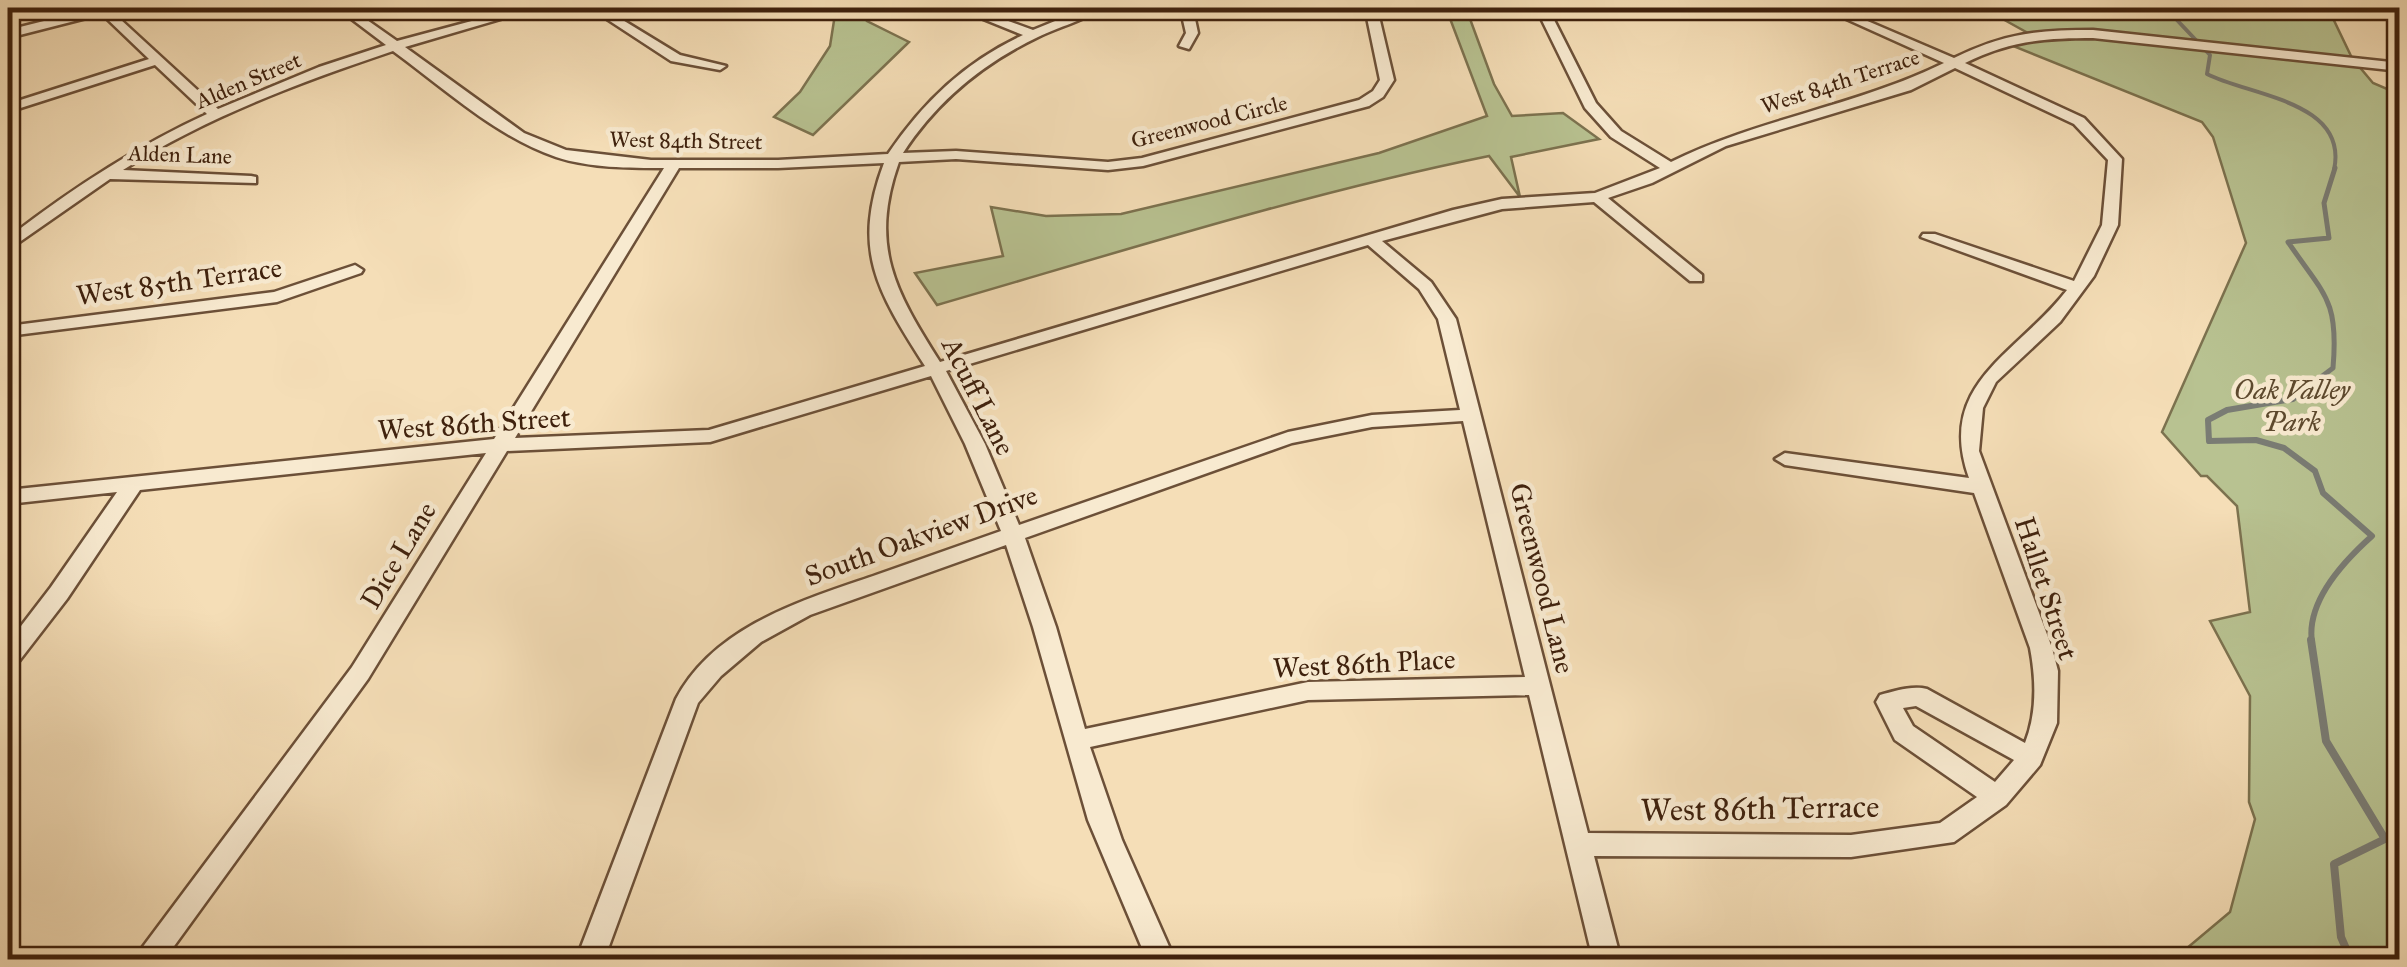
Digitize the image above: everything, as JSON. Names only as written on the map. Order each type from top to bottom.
[{"type":"street","points":[[8,34],[103,8],[216,115]]},
{"type":"street","name":"West 84th Street","points":[[343,8],[538,146],[594,160],[674,164],[895,157]]},
{"type":"street","name":"Alden Street","points":[[8,245],[107,174],[216,115],[318,71],[532,8]]},
{"type":"street","points":[[596,8],[676,58],[720,66]]},
{"type":"street","points":[[962,8],[1032,34]]},
{"type":"street","name":"Acuff Lane","points":[[1096,8],[990,56],[925,109],[895,157],[880,204],[876,239],[885,277],[937,369],[1013,534],[1107,834],[1162,960]]},
{"type":"street","points":[[1177,8],[1189,19],[1192,33],[1185,46]]},
{"type":"street","name":"Greenwood Circle","points":[[895,157],[956,155],[1063,164],[1132,164],[1336,112],[1378,94],[1386,80],[1371,8]]},
{"type":"street","points":[[1542,8],[1590,105],[1616,134],[1670,168]]},
{"type":"street","name":"Hallet Street","points":[[1828,8],[2079,120],[2115,159],[2110,225],[2078,288],[2054,318],[1988,379],[1974,408],[1969,451],[2024,596],[2046,672],[2045,722],[2031,758]]},
{"type":"street","name":"West 84th Terrace","points":[[937,369],[1480,207],[1598,196],[1721,143],[1906,87],[1995,43],[2048,34],[2162,41],[2400,67]]},
{"type":"street","points":[[8,108],[155,61]]},
{"type":"street","name":"Dice Lane","points":[[147,960],[360,674],[674,164]]},
{"type":"street","name":"Alden Lane","points":[[107,174],[251,180]]},
{"type":"street","points":[[1598,196],[1696,278]]},
{"type":"street","points":[[1929,238],[2078,288]]},
{"type":"street","name":"Greenwood Lane","points":[[1370,240],[1425,286],[1442,308],[1607,960]]},
{"type":"street","name":"West 85th Terrace","points":[[8,331],[277,296],[355,270]]},
{"type":"street","name":"West 86th Street","points":[[8,498],[500,446],[710,436],[937,369]]},
{"type":"street","name":"South Oakview Drive","points":[[590,960],[677,722],[711,668],[762,627],[802,609],[1288,438],[1372,421],[1472,415]]},
{"type":"street","points":[[1785,459],[1982,488]]},
{"type":"street","points":[[8,659],[59,593],[134,483]]},
{"type":"street","name":"West 86th Place","points":[[1078,740],[1308,690],[1539,686]]},
{"type":"street","points":[[1997,797],[1904,733],[1888,702],[1920,696],[2031,758]]},
{"type":"street","name":"West 86th Terrace","points":[[1580,844],[1850,846],[1945,834],[1997,797],[2031,758]]},
{"type":"green space","points":[[836,8],[870,8],[867,21],[909,42],[813,135],[774,117],[800,92],[830,46]]},
{"type":"green space","points":[[1446,8],[1466,8],[1494,84],[1512,116],[1563,113],[1599,139],[1511,157],[1520,197],[1489,156],[1280,206],[937,305],[915,273],[1003,256],[991,207],[1046,216],[1121,214],[1379,153],[1487,116]]},
{"type":"green space","name":"Oak Valley Park","points":[[1983,8],[2328,8],[2352,58],[2373,83],[2399,94],[2399,959],[2174,959],[2230,912],[2255,819],[2249,802],[2250,696],[2210,621],[2250,612],[2237,506],[2207,476],[2201,476],[2162,432],[2246,243],[2213,137],[2202,122],[2008,44],[2037,38]]},
{"type":"waterway","points":[[2176,8],[2176,19],[2210,55],[2207,74],[2312,115],[2327,129],[2335,147],[2334,170]]},
{"type":"waterway","points":[[2317,380],[2333,368],[2331,312],[2320,287],[2288,242],[2329,238],[2324,203],[2335,168]]},
{"type":"waterway","points":[[2312,642],[2321,597],[2339,570],[2372,536],[2323,493],[2315,471],[2284,448],[2256,440],[2209,441],[2208,420],[2227,410],[2293,399],[2320,378]]},
{"type":"waterway","points":[[2311,640],[2326,741],[2385,839],[2334,864],[2341,937],[2351,960]]}]
